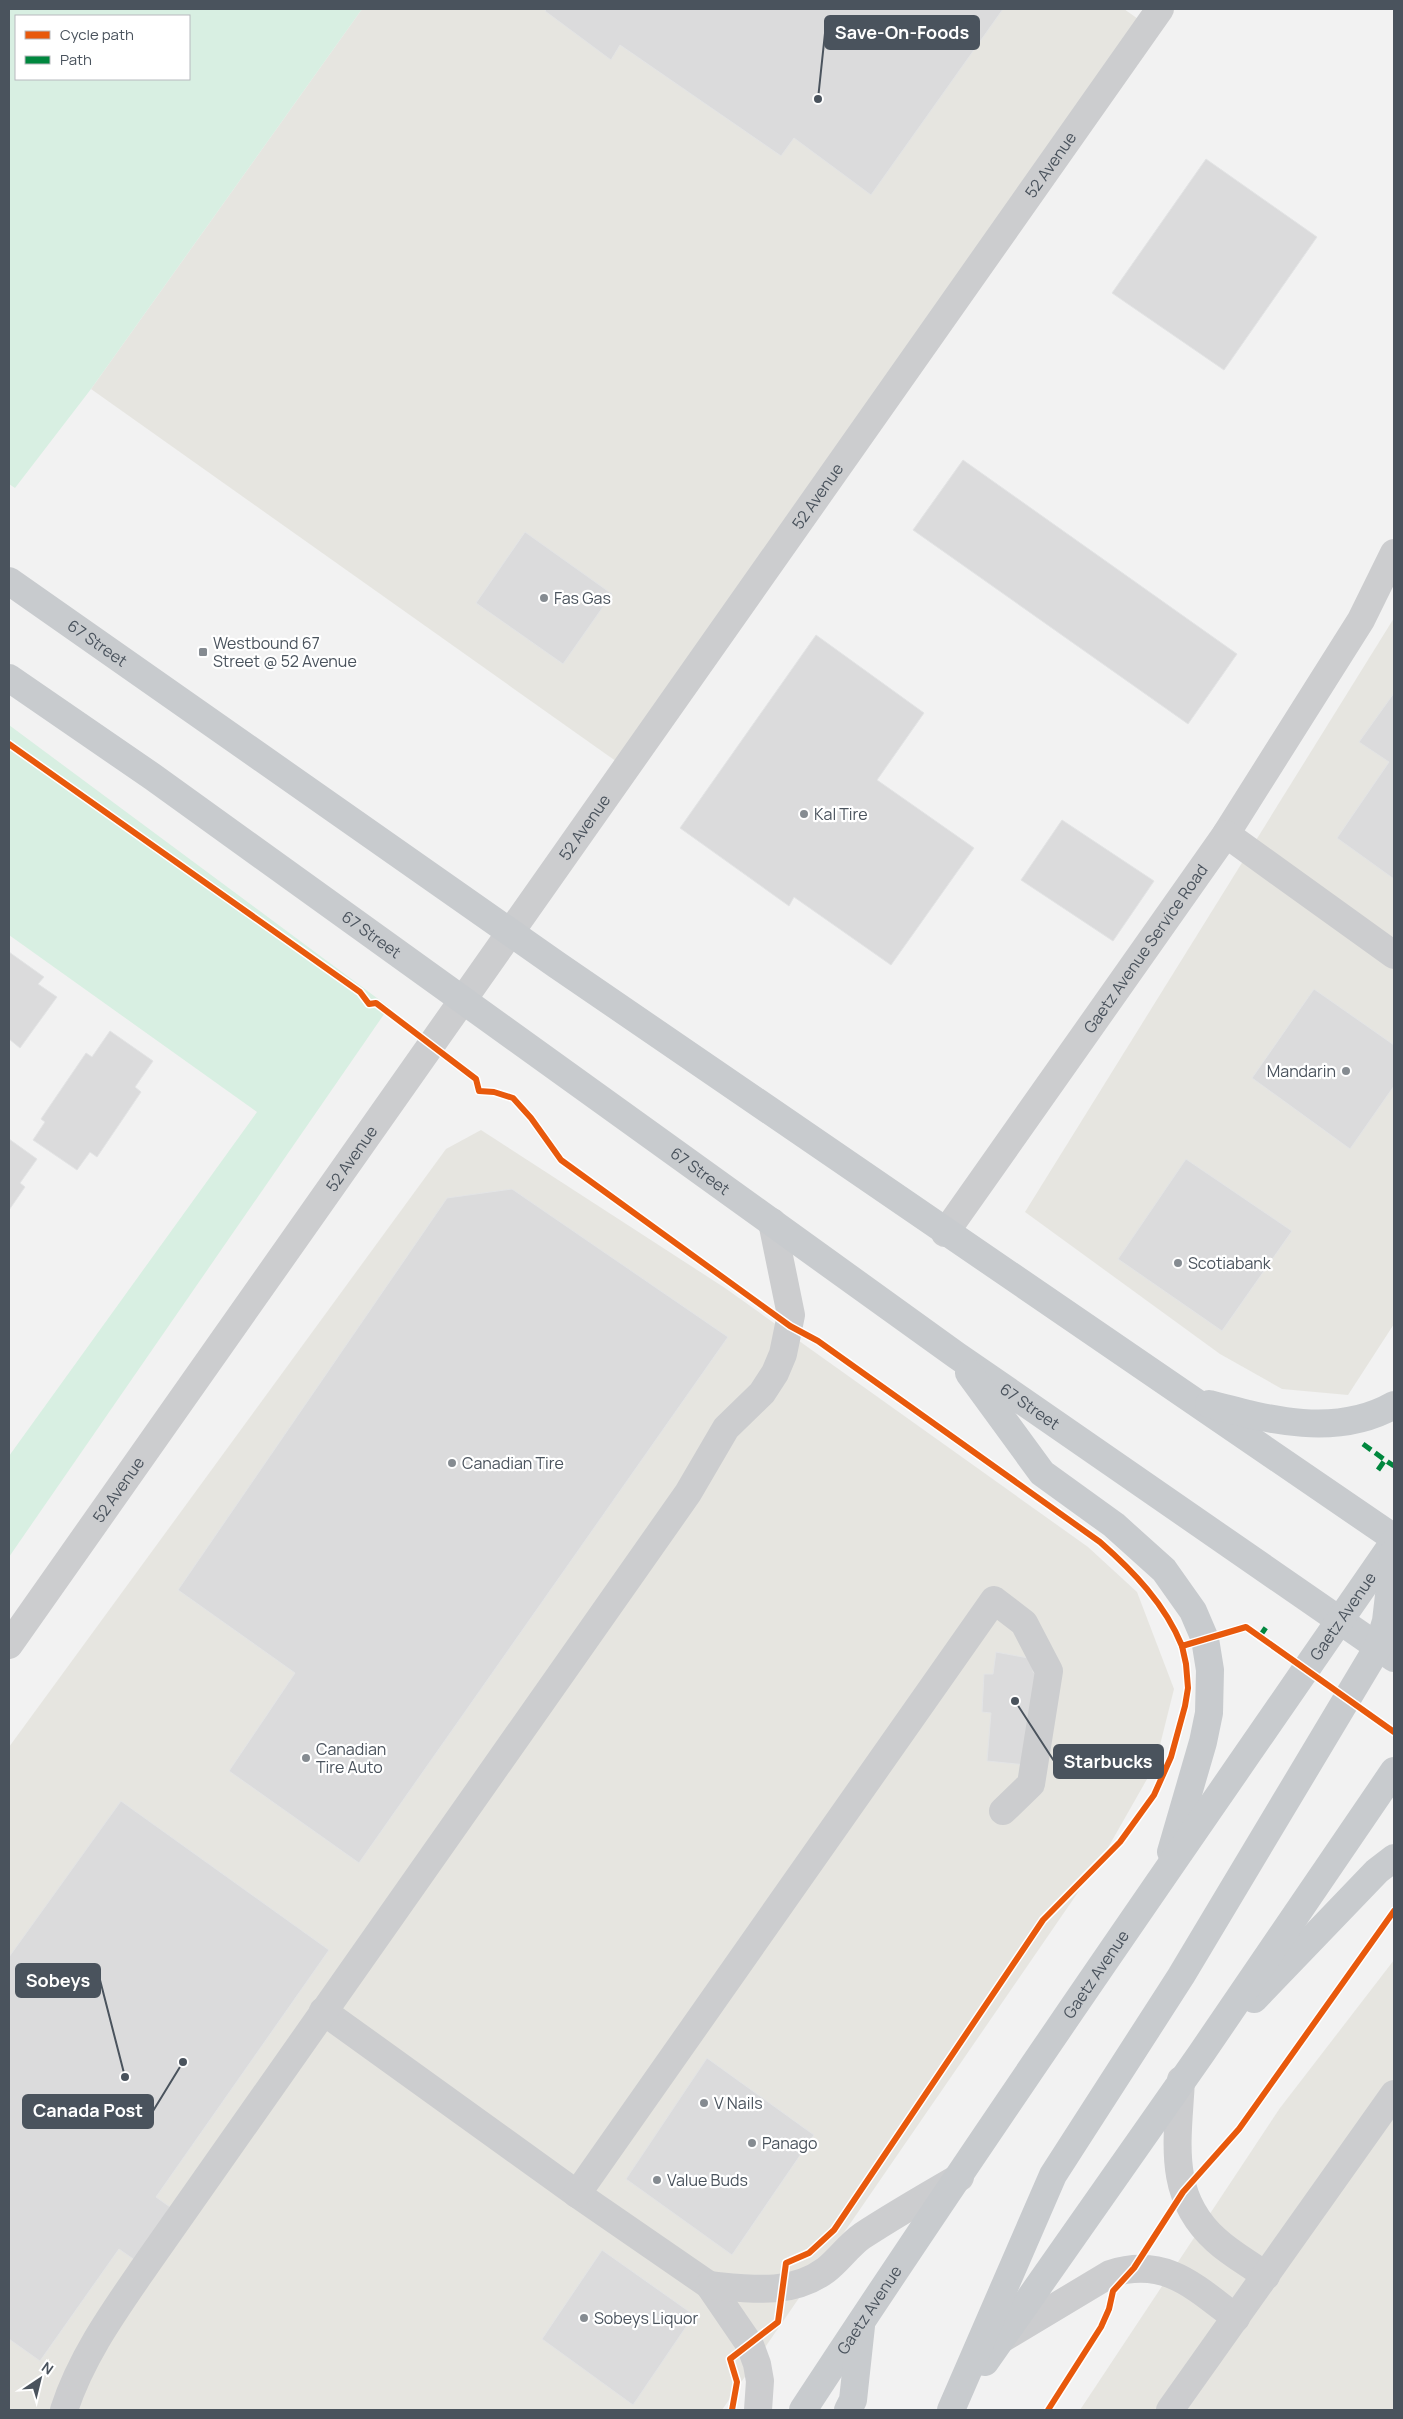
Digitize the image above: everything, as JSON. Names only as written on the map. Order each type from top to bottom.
[{"type":"main road","name":"67 Street","points":[[9,581],[511,933],[1394,1538]]},
{"type":"main road","name":"67 Street","points":[[9,678],[153,777],[956,1355],[1386,1652]]},
{"type":"main road","points":[[956,1355],[1042,1473],[1114,1525],[1164,1570],[1193,1611],[1205,1639],[1210,1670],[1209,1713],[1203,1742],[1166,1870]]},
{"type":"main road","points":[[1188,1398],[1274,1420],[1327,1425],[1359,1420],[1394,1405]]},
{"type":"main road","name":"Gaetz Avenue","points":[[803,2410],[1166,1870],[1307,1670],[1394,1542]]},
{"type":"main road","points":[[951,2410],[1053,2175],[1386,1652],[1386,1620],[1394,1552]]},
{"type":"main road","points":[[951,2410],[1201,2054],[1394,1771]]},
{"type":"main road","points":[[1201,2054],[1377,1871],[1394,1858]]},
{"type":"main road","points":[[848,2410],[853,2400],[861,2322]]},
{"type":"street","name":"52 Avenue","points":[[9,1645],[1160,9]]},
{"type":"street","name":"Gaetz Avenue Service Road","points":[[946,1232],[1226,834],[1361,620],[1394,553]]},
{"type":"street","points":[[1226,834],[1394,955]]},
{"type":"street","points":[[64,2410],[80,2366],[93,2344],[323,2011],[444,1842],[688,1493],[726,1428],[762,1393],[775,1374],[783,1354],[791,1315],[772,1222]]},
{"type":"street","points":[[577,2194],[994,1600],[1024,1623],[1049,1671],[1031,1784],[1002,1811]]},
{"type":"street","points":[[323,2011],[577,2194],[709,2285],[752,2351],[760,2381],[758,2410]]},
{"type":"street","points":[[1181,2080],[1177,2165],[1184,2195],[1191,2210],[1206,2231],[1218,2242],[1266,2276]]},
{"type":"street","points":[[1170,2410],[1394,2094]]},
{"type":"street","points":[[709,2285],[766,2290],[800,2285],[830,2267],[860,2237],[960,2176]]},
{"type":"street","points":[[1000,2340],[1110,2274],[1128,2268],[1147,2267],[1165,2271],[1186,2280],[1236,2318]]},
{"type":"shaded area","points":[[362,9],[1124,9],[1148,26],[627,769],[91,389]]},
{"type":"shaded area","points":[[1394,618],[1394,1324],[1348,1395],[1282,1389],[1220,1354],[1025,1212]]},
{"type":"shaded area","points":[[481,1130],[725,1288],[1088,1547],[1137,1592],[1174,1689],[1155,1765],[1105,1853],[722,2410],[9,2410],[9,1747],[446,1149]]},
{"type":"shaded area","points":[[1394,1960],[1394,2410],[1080,2410],[1280,2108]]},
{"type":"green space","points":[[9,9],[362,9],[91,389],[15,488],[9,484]]},
{"type":"green space","points":[[9,725],[389,1007],[9,1557],[9,1456],[257,1112],[9,935]]},
{"type":"building","points":[[547,9],[1003,9],[871,195],[794,138],[781,156],[620,45],[611,60],[545,11]]},
{"type":"building","points":[[1206,159],[1317,237],[1224,370],[1112,293]]},
{"type":"building","points":[[963,460],[1237,654],[1188,724],[913,530]]},
{"type":"building","name":"Fas Gas","points":[[525,532],[612,594],[563,664],[476,603]]},
{"type":"building","points":[[816,635],[924,713],[877,780],[974,848],[891,965],[794,897],[789,906],[680,828]]},
{"type":"building","points":[[1394,693],[1394,879],[1337,838],[1389,762],[1359,742]]},
{"type":"building","points":[[1062,820],[1154,881],[1113,941],[1021,880]]},
{"type":"building","points":[[9,952],[44,977],[38,984],[57,997],[20,1048],[9,1039]]},
{"type":"building","points":[[1314,989],[1394,1045],[1394,1086],[1350,1149],[1252,1078]]},
{"type":"building","points":[[110,1031],[153,1061],[135,1087],[141,1092],[97,1157],[90,1152],[77,1170],[33,1140],[45,1122],[41,1119],[86,1053],[92,1057]]},
{"type":"building","points":[[9,1139],[37,1159],[20,1183],[25,1187],[9,1210]]},
{"type":"building","points":[[1186,1159],[1292,1231],[1222,1331],[1118,1259]]},
{"type":"building","name":"Canadian Tire","points":[[512,1189],[728,1337],[359,1863],[229,1771],[295,1673],[178,1590],[447,1198]]},
{"type":"building","points":[[996,1652],[1034,1659],[1033,1672],[1039,1675],[1026,1765],[987,1761],[991,1713],[982,1712],[984,1674],[993,1674]]},
{"type":"building","points":[[121,1801],[329,1950],[156,2197],[170,2207],[136,2261],[119,2249],[40,2361],[9,2339],[9,1957]]},
{"type":"building","points":[[707,2058],[814,2135],[732,2255],[626,2179]]},
{"type":"building","points":[[602,2250],[694,2315],[633,2405],[542,2339]]},
{"type":"marked path","points":[[1363,1444],[1385,1460]]},
{"type":"marked path","points":[[1378,1470],[1385,1460],[1394,1466]]},
{"type":"marked path","points":[[1260,1636],[1267,1626]]},
{"type":"cycle path","points":[[9,744],[360,992],[369,1004],[376,1003],[476,1079],[479,1091],[494,1092],[513,1098],[531,1118],[561,1160],[790,1326],[818,1341],[1100,1542],[1147,1589],[1167,1616],[1182,1646],[1246,1627],[1394,1732]]},
{"type":"cycle path","points":[[732,2410],[737,2382],[730,2359],[778,2322],[786,2263],[809,2253],[834,2230],[1043,1920],[1120,1842],[1154,1795],[1171,1757],[1185,1706],[1188,1688],[1182,1646]]},
{"type":"cycle path","points":[[1048,2410],[1101,2327],[1109,2309],[1113,2291],[1134,2268],[1183,2192],[1239,2129],[1394,1911]]},
{"type":"place","name":"Save-On-Foods","points":[[818,99]]},
{"type":"place","name":"Fas Gas","points":[[544,598]]},
{"type":"place","name":"Westbound 67 Street @ 52 Avenue","points":[[203,652]]},
{"type":"place","name":"Kal Tire","points":[[804,814]]},
{"type":"place","name":"Mandarin","points":[[1346,1071]]},
{"type":"place","name":"Scotiabank","points":[[1178,1263]]},
{"type":"place","name":"Canadian Tire","points":[[452,1463]]},
{"type":"place","name":"Starbucks","points":[[1015,1701]]},
{"type":"place","name":"Canadian Tire Auto","points":[[306,1758]]},
{"type":"place","name":"Canada Post","points":[[183,2062]]},
{"type":"place","name":"Sobeys","points":[[125,2077]]},
{"type":"place","name":"V Nails","points":[[704,2103]]},
{"type":"place","name":"Panago","points":[[752,2143]]},
{"type":"place","name":"Value Buds","points":[[657,2180]]},
{"type":"place","name":"Sobeys Liquor","points":[[584,2318]]}]
